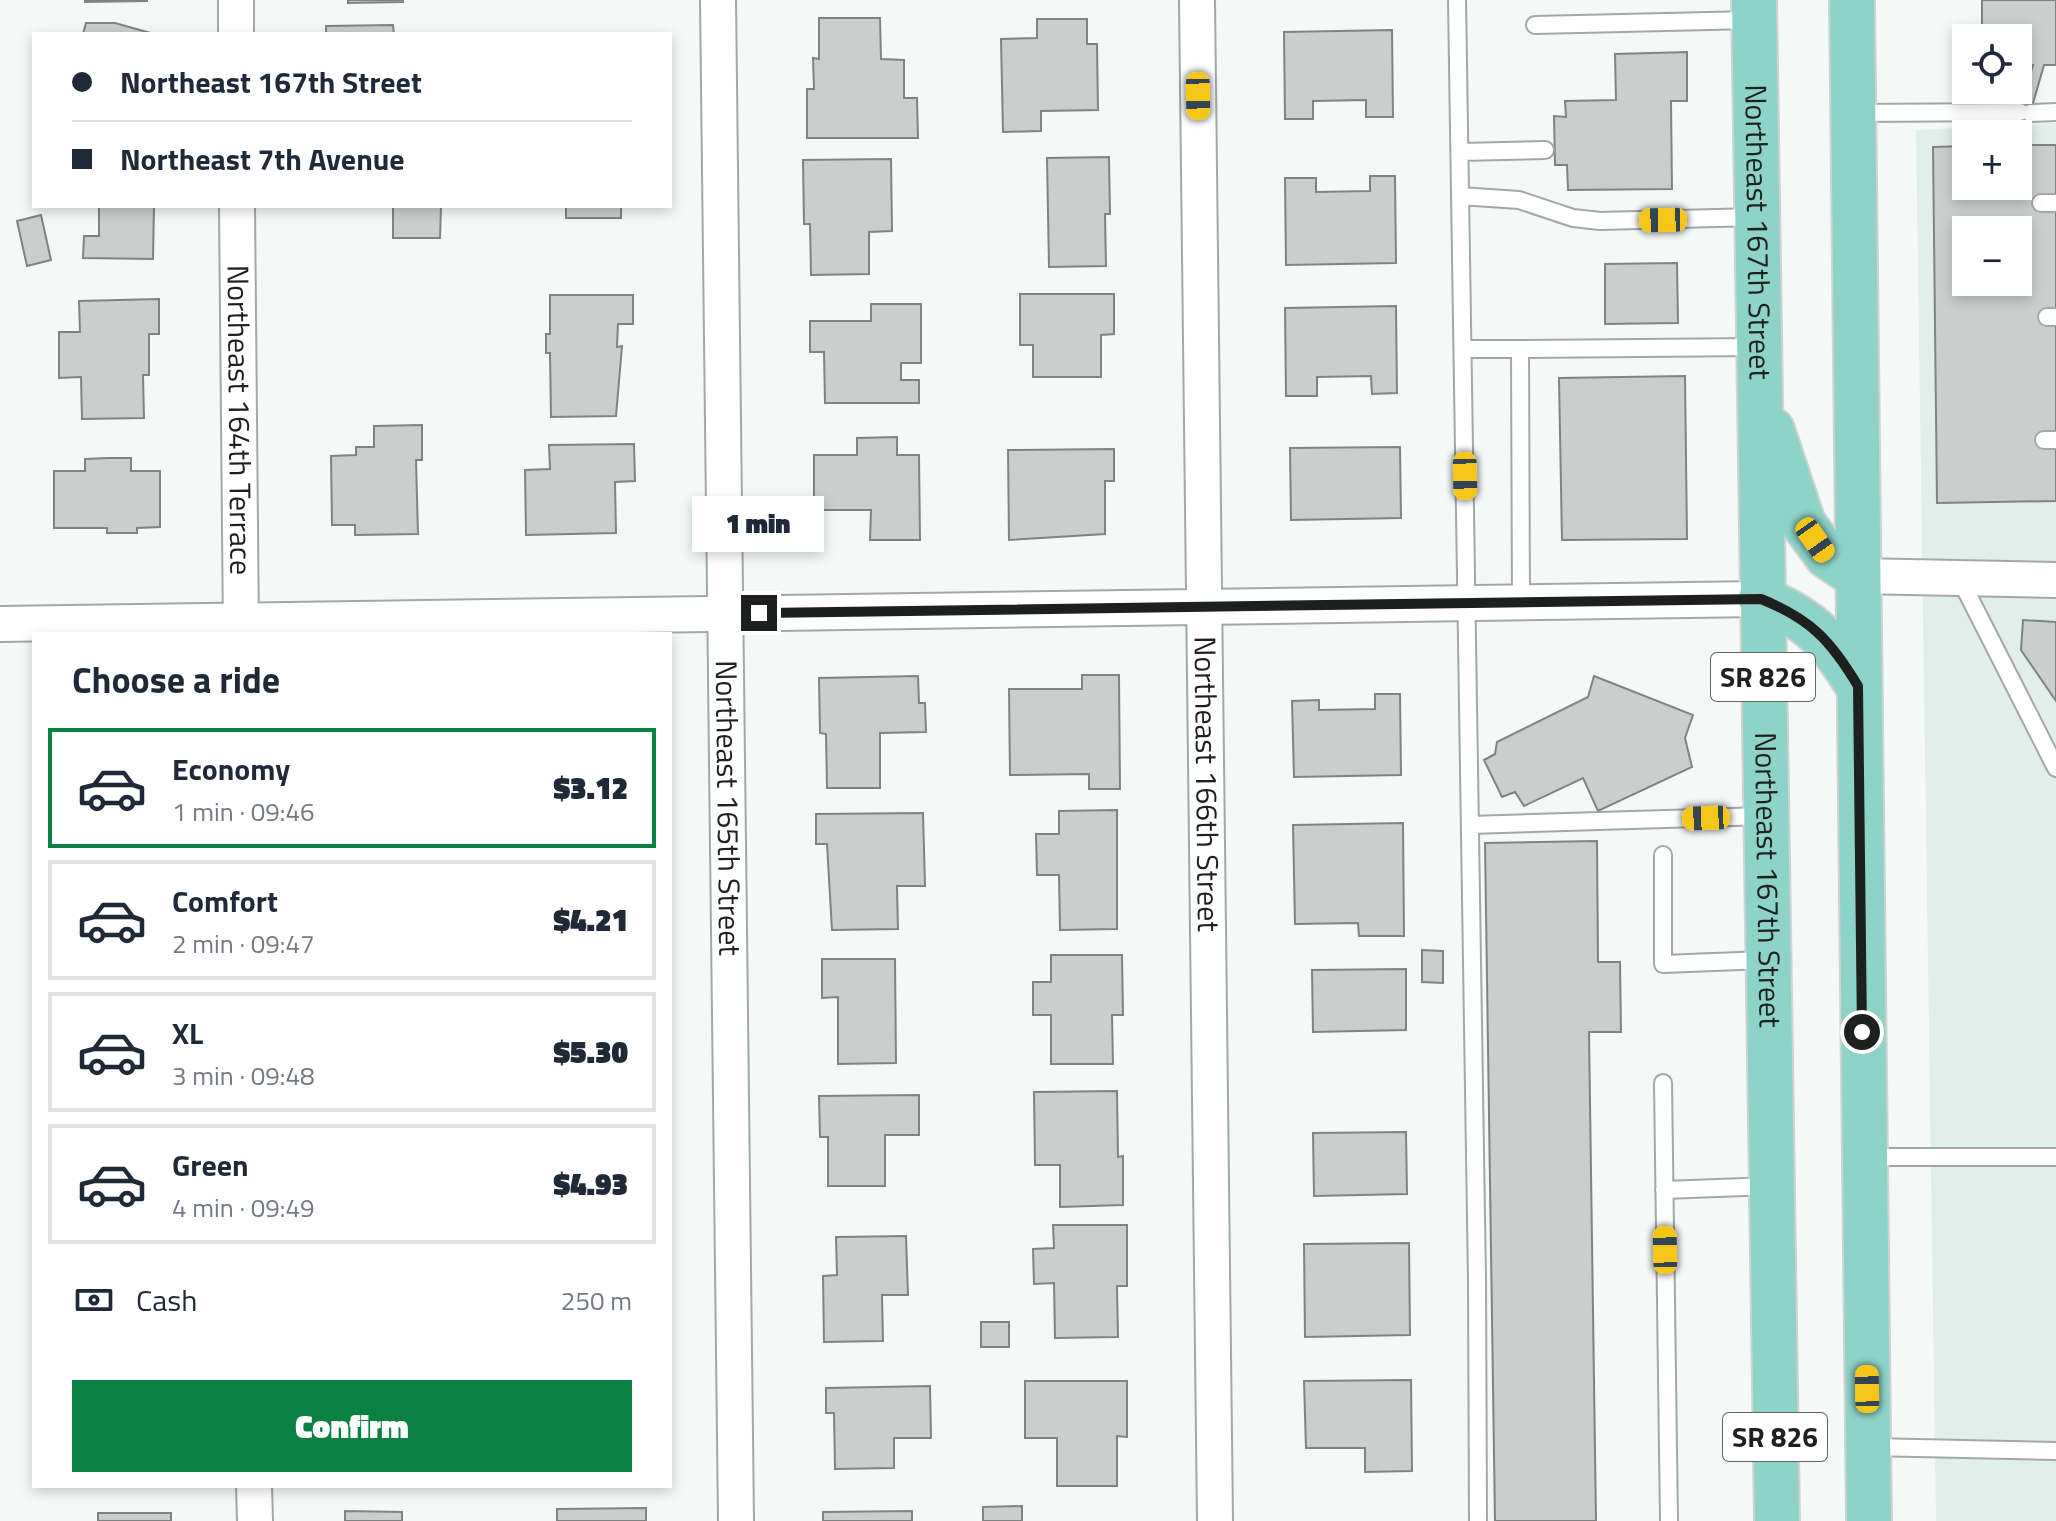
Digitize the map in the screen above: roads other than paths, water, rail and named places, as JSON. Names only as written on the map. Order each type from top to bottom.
[{"type":"main road","name":"SR 826","points":[[1852,0],[1869,1521]]},
{"type":"main road","name":"Northeast 167th Street","points":[[1754,10],[1777,1521]]},
{"type":"main road","points":[[1759,394],[1803,523],[1827,556],[1857,576]]},
{"type":"main road","points":[[1761,599],[1791,611],[1817,629],[1838,653],[1858,686]]},
{"type":"street","points":[[236,0],[236,32]]},
{"type":"street","name":"Northeast 165th Street","points":[[718,0],[728,614],[736,1521]]},
{"type":"street","name":"Northeast 166th Street","points":[[1197,0],[1207,606],[1215,1521]]},
{"type":"street","name":"Northeast 164th Terrace","points":[[237,208],[240,628]]},
{"type":"street","points":[[1857,576],[2056,580]]},
{"type":"street","points":[[0,624],[240,628],[728,614],[1761,599]]},
{"type":"street","points":[[254,1488],[255,1521]]},
{"type":"lane","points":[[1457,0],[1478,1521]]},
{"type":"lane","points":[[1535,25],[1754,10]]},
{"type":"lane","points":[[1853,113],[2056,112]]},
{"type":"lane","points":[[1460,152],[1545,150]]},
{"type":"lane","points":[[1460,196],[1519,200],[1573,218],[1600,221],[1757,217]]},
{"type":"lane","points":[[1463,349],[1759,347]]},
{"type":"lane","points":[[1520,349],[1521,602]]},
{"type":"lane","points":[[1960,579],[2056,768]]},
{"type":"lane","points":[[1470,825],[1765,816]]},
{"type":"lane","points":[[1663,855],[1663,964],[1767,960]]},
{"type":"lane","points":[[1663,1083],[1669,1521]]},
{"type":"lane","points":[[1864,1157],[2056,1157]]},
{"type":"lane","points":[[1664,1190],[1771,1186]]},
{"type":"lane","points":[[1868,1447],[2056,1451]]}]
